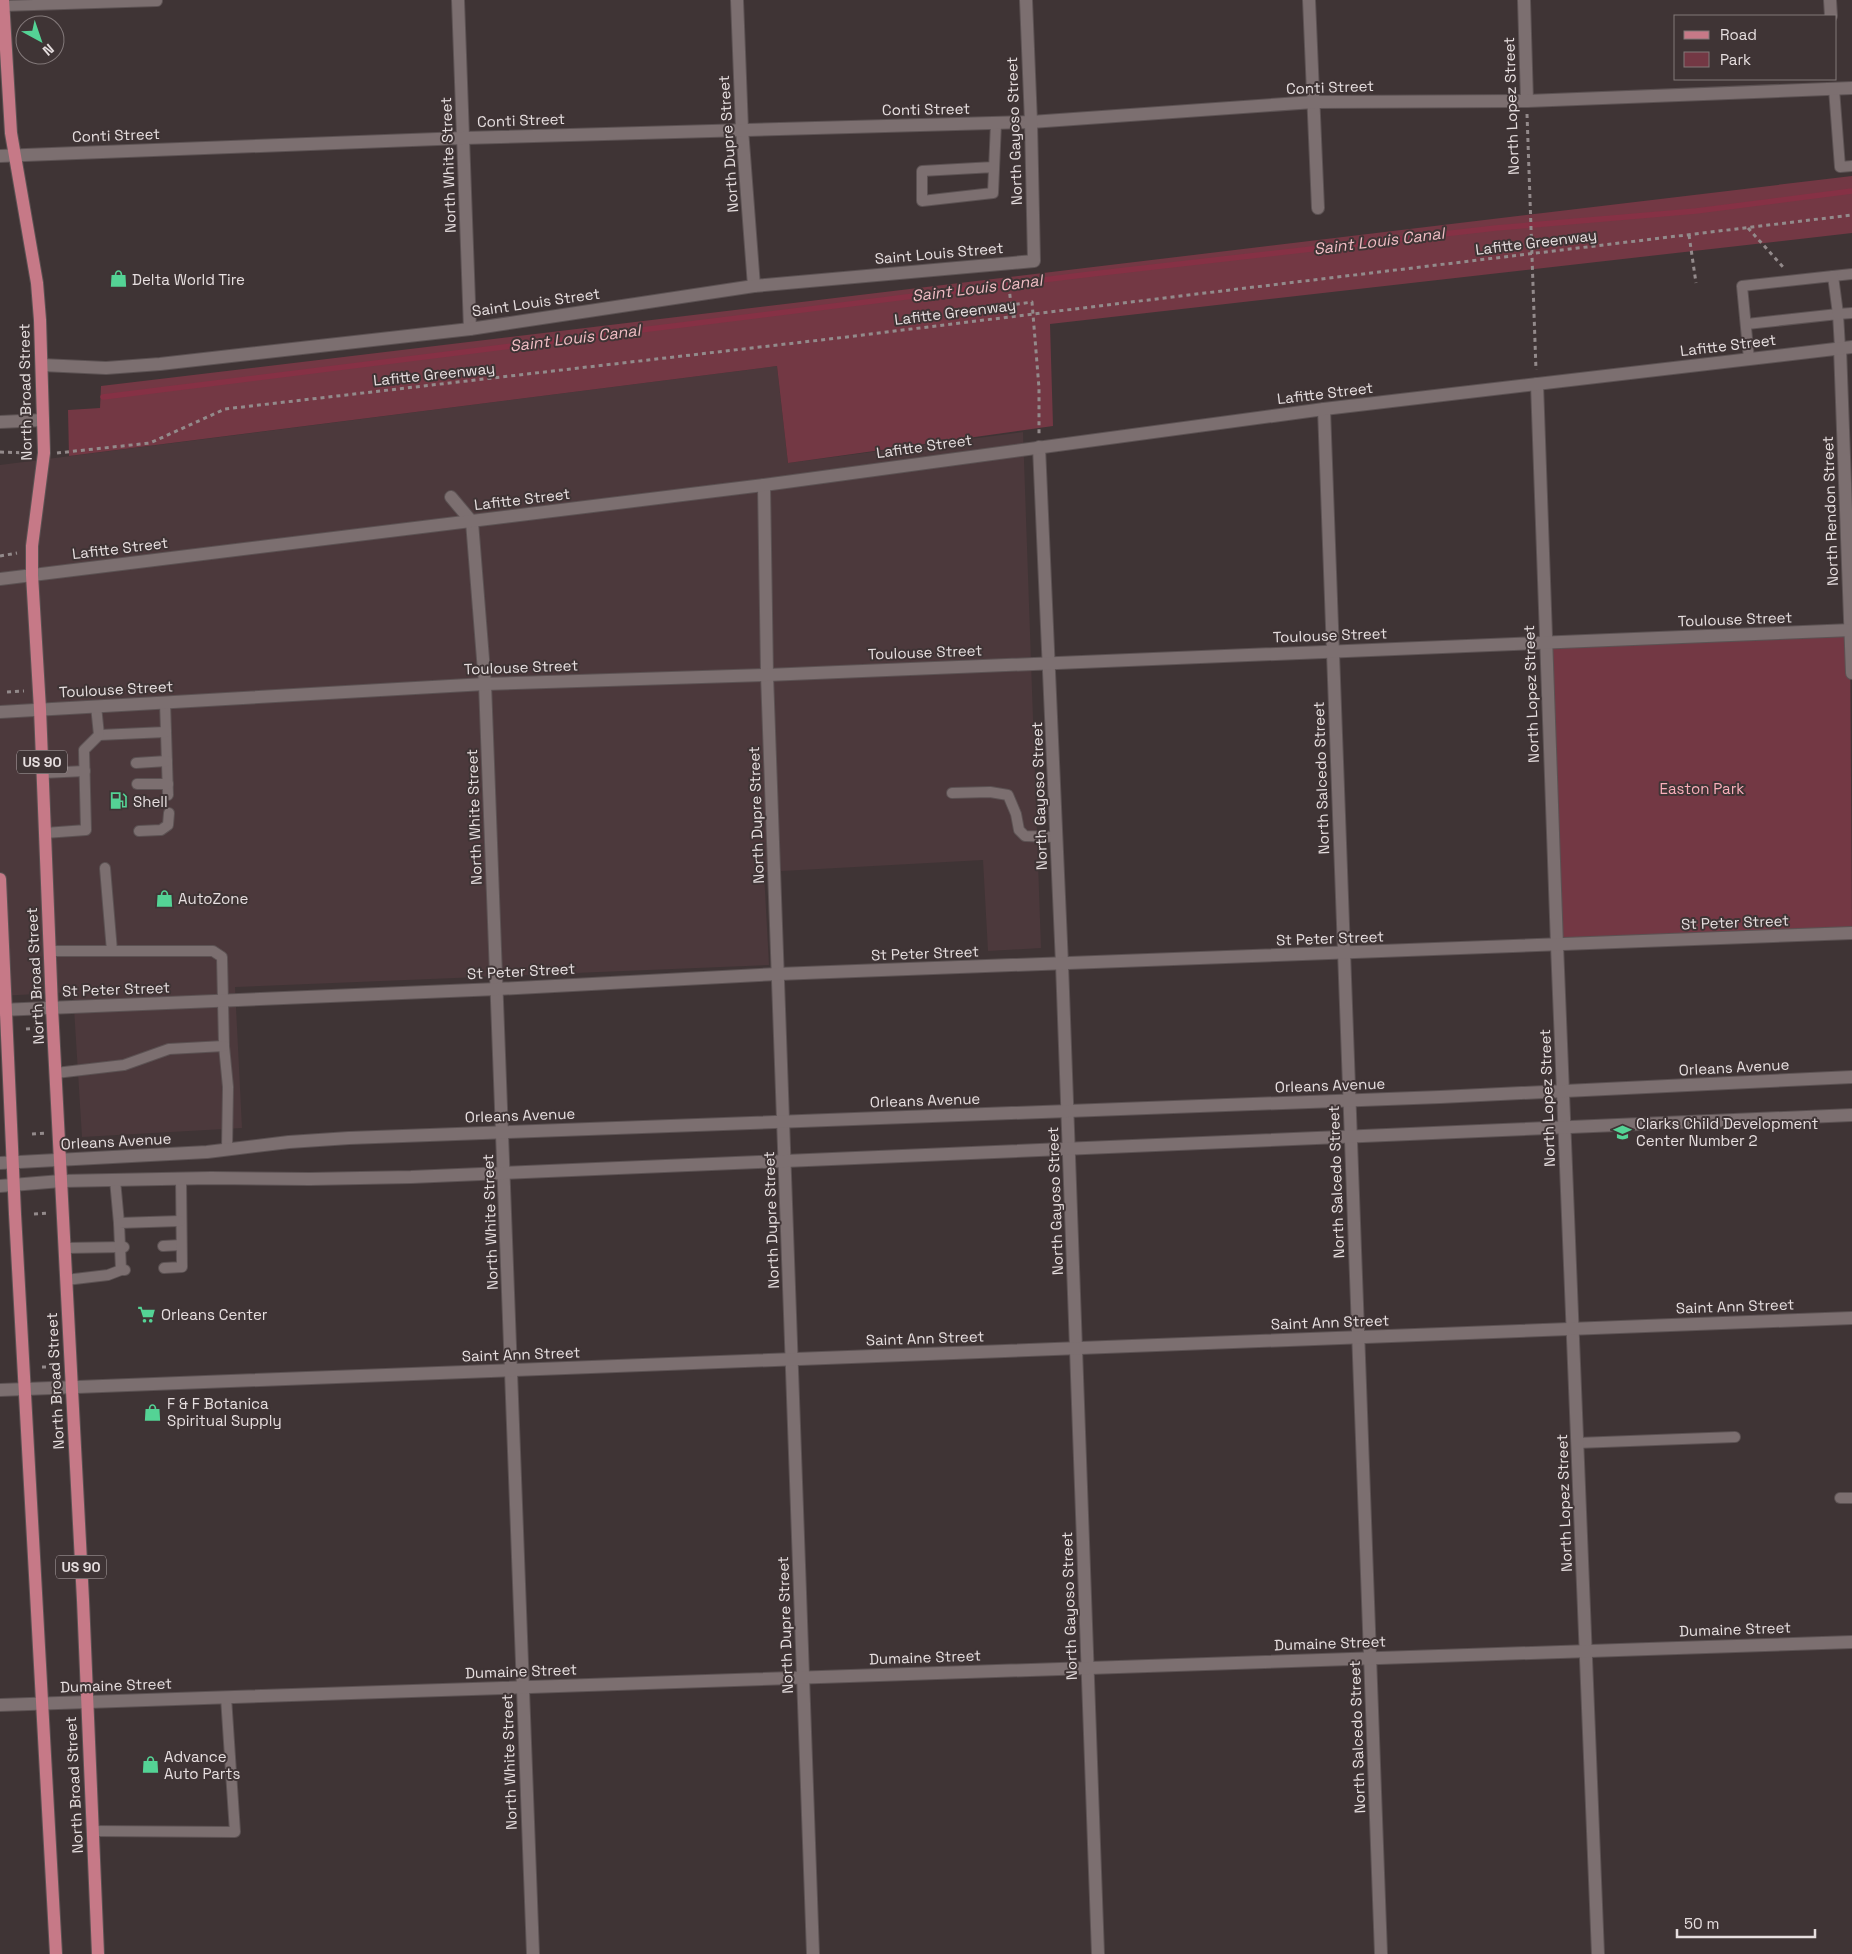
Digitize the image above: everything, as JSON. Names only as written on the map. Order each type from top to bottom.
[{"type":"main road","name":"North Broad Street","points":[[3,3],[10,121],[14,155],[37,283],[42,365],[44,453],[32,546],[32,575],[43,772],[52,1008],[83,1600],[98,1954]]},
{"type":"main road","name":"North Broad Street","points":[[0,879],[6,1162],[14,1186],[24,1390],[44,1704],[56,1954]]},
{"type":"street","name":"North White Street","points":[[458,0],[470,328]]},
{"type":"street","name":"North Dupre Street","points":[[737,0],[742,129],[754,286]]},
{"type":"street","name":"North Gayoso Street","points":[[1026,0],[1032,122],[1034,261]]},
{"type":"street","points":[[1309,0],[1318,208]]},
{"type":"street","name":"North Lopez Street","points":[[1524,0],[1526,101]]},
{"type":"street","points":[[1830,0],[1830,15]]},
{"type":"street","name":"Conti Street","points":[[0,156],[464,138],[1032,122],[1314,102],[1526,101],[1834,84],[1852,88]]},
{"type":"street","name":"Saint Louis Street","points":[[42,365],[106,368],[160,364],[470,328],[754,286],[1034,261]]},
{"type":"street","name":"Lafitte Street","points":[[0,578],[764,485],[1324,409],[1846,347]]},
{"type":"street","name":"North Rendon Street","points":[[1846,347],[1852,673]]},
{"type":"street","name":"North Lopez Street","points":[[1537,384],[1557,945],[1598,1954]]},
{"type":"street","name":"North Salcedo Street","points":[[1324,409],[1381,1954]]},
{"type":"street","points":[[0,422],[43,420]]},
{"type":"street","name":"North Gayoso Street","points":[[1039,447],[1068,1111],[1098,1954]]},
{"type":"street","name":"North Dupre Street","points":[[764,485],[767,675],[813,1954]]},
{"type":"street","points":[[451,497],[472,522]]},
{"type":"street","name":"North White Street","points":[[472,522],[485,684],[532,1954]]},
{"type":"street","name":"Toulouse Street","points":[[0,712],[485,684],[767,675],[1332,650],[1851,630]]},
{"type":"street","name":"St Peter Street","points":[[3,1010],[497,989],[778,974],[1344,954],[1852,933]]},
{"type":"street","name":"Orleans Avenue","points":[[6,1162],[227,1150],[349,1138],[1349,1100],[1852,1078]]},
{"type":"street","points":[[0,1186],[61,1181],[310,1179],[504,1173],[1852,1115]]},
{"type":"street","name":"Saint Ann Street","points":[[0,1390],[1852,1318]]},
{"type":"street","name":"Dumaine Street","points":[[0,1705],[1852,1642]]},
{"type":"lane","points":[[3,3],[158,1]]},
{"type":"lane","points":[[1834,84],[1840,167],[1852,166]]},
{"type":"lane","points":[[994,166],[922,171],[922,200],[993,193],[996,123]]},
{"type":"lane","points":[[1749,359],[1742,286],[1852,274]]},
{"type":"lane","points":[[1834,276],[1838,314],[1846,347]]},
{"type":"lane","points":[[1747,324],[1852,313]]},
{"type":"lane","points":[[164,702],[168,794]]},
{"type":"lane","points":[[96,706],[99,735]]},
{"type":"lane","points":[[45,833],[91,832],[90,788],[84,750],[99,735],[166,732]]},
{"type":"lane","points":[[136,764],[167,761]]},
{"type":"lane","points":[[43,772],[87,767]]},
{"type":"lane","points":[[137,784],[168,784]]},
{"type":"lane","points":[[952,793],[990,792],[1008,795],[1016,814],[1018,830],[1025,836],[1057,837]]},
{"type":"lane","points":[[139,830],[161,830],[168,825],[169,813]]},
{"type":"lane","points":[[105,868],[112,951]]},
{"type":"lane","points":[[50,951],[213,951],[222,957],[224,1046],[228,1087],[227,1150]]},
{"type":"lane","points":[[56,1073],[124,1065],[170,1049],[224,1046]]},
{"type":"lane","points":[[164,1268],[182,1267],[181,1179]]},
{"type":"lane","points":[[66,1280],[108,1275],[123,1270],[114,1180]]},
{"type":"lane","points":[[119,1224],[180,1221]]},
{"type":"lane","points":[[163,1246],[181,1245]]},
{"type":"lane","points":[[65,1248],[122,1247]]},
{"type":"lane","points":[[1577,1443],[1735,1437]]},
{"type":"lane","points":[[1840,1498],[1852,1498]]},
{"type":"lane","points":[[92,1831],[235,1832],[226,1697]]},
{"type":"path","name":"North Lopez Street","points":[[1526,101],[1533,253]]},
{"type":"path","name":"Lafitte Greenway","points":[[67,452],[150,443],[225,409],[838,338],[1852,215]]},
{"type":"path","points":[[1747,228],[1781,266]]},
{"type":"path","points":[[1690,235],[1696,283]]},
{"type":"path","points":[[1533,253],[1537,384]]},
{"type":"path","points":[[1007,273],[1011,305],[1032,302],[1039,388],[1039,447]]},
{"type":"path","points":[[0,556],[22,553]]},
{"type":"path","points":[[7,692],[26,691]]},
{"type":"path","points":[[26,1029],[41,1028]]},
{"type":"path","points":[[32,1134],[49,1133]]},
{"type":"path","points":[[34,1214],[52,1213]]},
{"type":"path","points":[[42,1368],[60,1366]]},
{"type":"shaded area","points":[[777,366],[788,463],[1023,432],[1041,948],[988,951],[983,860],[764,872],[769,965],[235,987],[242,1128],[82,1137],[73,992],[0,996],[0,465]]},
{"type":"green space","points":[[1852,176],[1852,233],[1050,324],[1053,426],[788,463],[777,366],[69,456],[68,410],[100,408],[101,386]]},
{"type":"green space","name":"Easton Park","points":[[1850,630],[1852,933],[1557,945],[1546,643]]},
{"type":"waterway","name":"Saint Louis Canal","points":[[103,397],[1083,275],[1496,228],[1696,211],[1852,191]]},
{"type":"place","name":"Delta World Tire","points":[[118,279]]},
{"type":"place","name":"Shell","points":[[119,801]]},
{"type":"place","name":"AutoZone","points":[[164,898]]},
{"type":"place","name":"Clarks Child Development Center Number 2","points":[[1622,1132]]},
{"type":"place","name":"Orleans Center","points":[[147,1314]]},
{"type":"place","name":"F & F Botanica Spiritual Supply","points":[[153,1412]]},
{"type":"place","name":"Advance Auto Parts","points":[[150,1765]]}]
